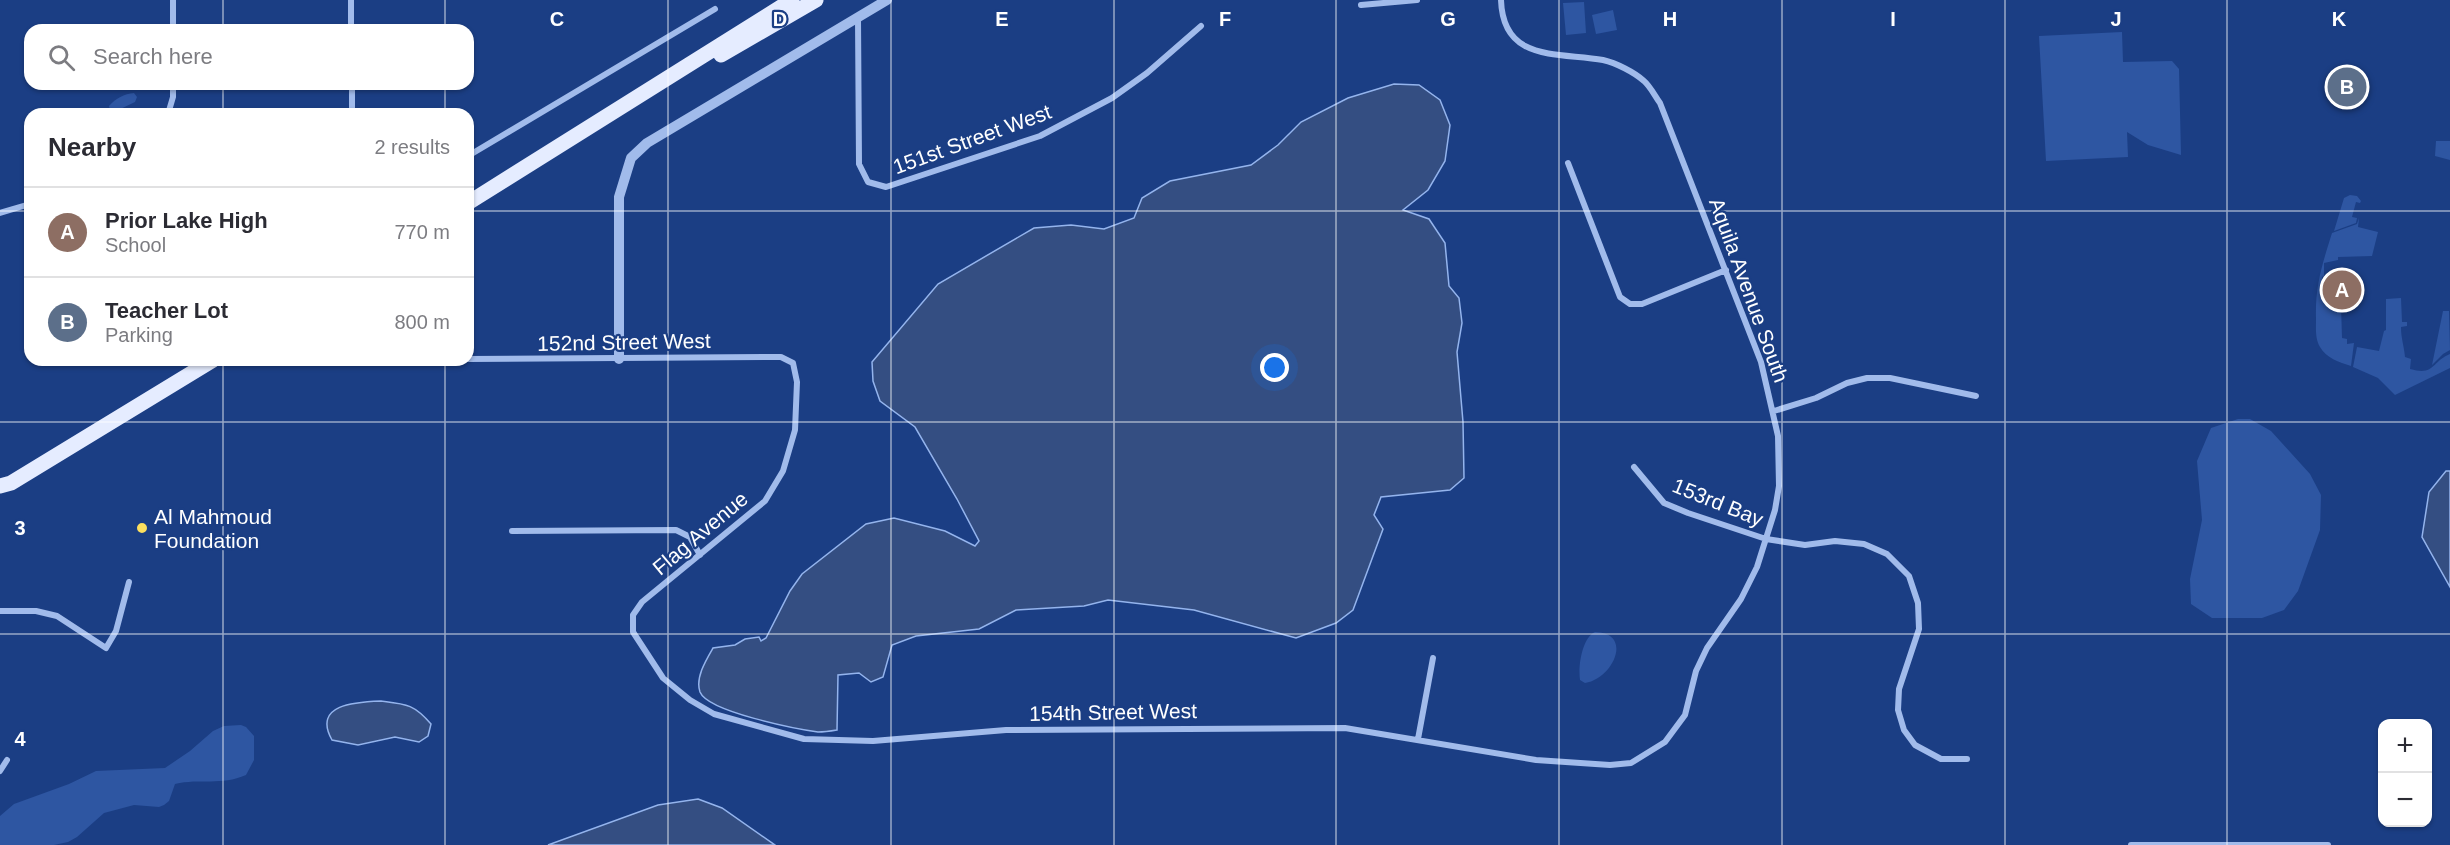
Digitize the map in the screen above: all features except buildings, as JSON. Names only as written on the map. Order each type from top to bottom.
[{"type":"main road","points":[[474,199],[792,0]]},
{"type":"main road","points":[[646,93],[705,64],[816,0]]},
{"type":"main road","points":[[0,496],[5,484],[203,366]]},
{"type":"street","points":[[173,0],[173,24]]},
{"type":"street","points":[[351,0],[351,24]]},
{"type":"street","points":[[619,359],[618,197],[631,158],[647,143],[887,0]]},
{"type":"street","points":[[1360,5],[1417,0]]},
{"type":"street","name":"Aquila Avenue South","points":[[1501,0],[1502,17],[1513,36],[1524,45],[1541,54],[1604,61],[1622,67],[1645,81],[1660,103],[1761,362],[1774,411],[1780,453],[1779,486],[1757,567],[1741,599],[1707,648],[1696,671],[1685,715],[1665,742],[1631,763]]},
{"type":"street","points":[[474,152],[715,9]]},
{"type":"street","name":"151st Street West","points":[[858,18],[859,164],[868,182],[886,187],[1040,136],[1112,98],[1147,73],[1201,26]]},
{"type":"street","points":[[170,108],[173,90]]},
{"type":"street","points":[[352,90],[352,108]]},
{"type":"street","points":[[1568,163],[1620,297],[1630,304],[1642,304],[1726,270]]},
{"type":"street","points":[[0,213],[24,206]]},
{"type":"street","name":"152nd Street West","points":[[474,360],[781,357]]},
{"type":"street","name":"Flag Avenue","points":[[633,632],[633,615],[642,602],[765,501],[783,471],[795,430],[797,382],[793,363],[781,357]]},
{"type":"street","points":[[1774,411],[1816,398],[1847,383],[1867,378],[1890,378],[1976,396]]},
{"type":"street","name":"153rd Bay","points":[[1634,467],[1664,503],[1766,539],[1805,545],[1835,541],[1864,544],[1887,554],[1909,576],[1918,603],[1919,629],[1899,689],[1898,710],[1904,730],[1915,745],[1941,759],[1967,759]]},
{"type":"street","points":[[512,531],[676,531],[690,537],[700,555]]},
{"type":"street","points":[[0,611],[36,611],[57,616],[106,648],[116,631],[129,582]]},
{"type":"street","name":"154th Street West","points":[[633,632],[663,678],[690,700],[714,714],[804,739],[873,741],[1006,730],[1345,728],[1536,760],[1610,765],[1631,763]]},
{"type":"street","points":[[1418,739],[1433,658]]},
{"type":"street","points":[[0,771],[7,760]]},
{"type":"street","points":[[2131,845],[2328,845]]},
{"type":"shaded area","points":[[1584,2],[1586,33],[1566,35],[1563,3]]},
{"type":"shaded area","points":[[1613,10],[1617,30],[1596,34],[1592,15]]},
{"type":"shaded area","points":[[2122,32],[2123,62],[2172,61],[2179,69],[2181,155],[2148,145],[2127,132],[2128,157],[2046,161],[2039,36]]},
{"type":"shaded area","points":[[1394,84],[1419,85],[1440,100],[1450,125],[1445,161],[1428,190],[1403,210],[1429,219],[1445,243],[1449,286],[1459,298],[1462,323],[1457,352],[1463,422],[1464,478],[1450,490],[1381,497],[1374,515],[1383,529],[1353,610],[1336,623],[1296,638],[1194,610],[1108,600],[1084,606],[1016,610],[979,629],[916,636],[892,645],[883,677],[871,682],[859,673],[838,675],[837,730],[830,731],[807,730],[735,713],[707,699],[700,692],[700,675],[713,648],[735,645],[745,639],[759,637],[761,641],[766,638],[790,591],[802,574],[866,524],[894,518],[945,531],[975,546],[979,541],[915,427],[880,401],[873,381],[872,362],[938,284],[1034,228],[1071,225],[1104,229],[1134,218],[1142,198],[1170,181],[1251,165],[1278,145],[1301,122],[1348,98]]},
{"type":"shaded area","points":[[134,93],[137,97],[135,102],[122,108],[110,108],[109,106],[124,95]]},
{"type":"shaded area","points":[[2436,141],[2450,141],[2450,160],[2435,156]]},
{"type":"shaded area","points":[[2350,195],[2357,196],[2361,201],[2356,202],[2352,217],[2357,218],[2356,223],[2334,231],[2344,198]]},
{"type":"shaded area","points":[[2359,218],[2358,227],[2378,232],[2372,256],[2338,257],[2338,260],[2324,263],[2324,276],[2322,277],[2323,298],[2346,298],[2346,305],[2341,305],[2342,338],[2347,339],[2347,344],[2354,343],[2351,366],[2329,357],[2320,347],[2316,333],[2316,307],[2320,276],[2332,233],[2357,224]]},
{"type":"shaded area","points":[[2401,298],[2402,322],[2407,322],[2407,326],[2401,327],[2401,335],[2405,357],[2411,359],[2410,369],[2424,371],[2450,354],[2450,368],[2395,395],[2378,378],[2353,367],[2357,347],[2379,351],[2386,330],[2386,299]]},
{"type":"shaded area","points":[[2443,311],[2449,311],[2450,350],[2432,365]]},
{"type":"shaded area","points":[[2238,419],[2250,419],[2271,431],[2310,474],[2321,495],[2320,530],[2298,591],[2284,610],[2262,618],[2212,618],[2191,604],[2190,579],[2202,520],[2197,461],[2211,428]]},
{"type":"shaded area","points":[[2446,471],[2450,471],[2450,587],[2422,537],[2429,492]]},
{"type":"shaded area","points":[[1595,632],[1607,634],[1614,640],[1615,656],[1604,673],[1595,680],[1585,683],[1580,680],[1580,660],[1587,640]]},
{"type":"shaded area","points":[[381,701],[403,704],[420,712],[431,724],[428,736],[419,742],[395,737],[358,745],[332,740],[327,728],[332,712],[349,704]]},
{"type":"shaded area","points":[[241,725],[254,736],[254,760],[246,775],[228,780],[175,784],[169,801],[164,805],[159,807],[134,805],[104,813],[68,842],[54,845],[0,845],[0,816],[14,804],[69,784],[96,771],[165,768],[213,731],[224,726]]},
{"type":"shaded area","points":[[698,799],[722,808],[775,845],[548,845],[658,805]]},
{"type":"place","name":"Teacher Lot","points":[[2347,87]]},
{"type":"place","name":"Prior Lake High","points":[[2342,290]]},
{"type":"place","name":"Al Mahmoud Foundation","points":[[142,528]]}]
